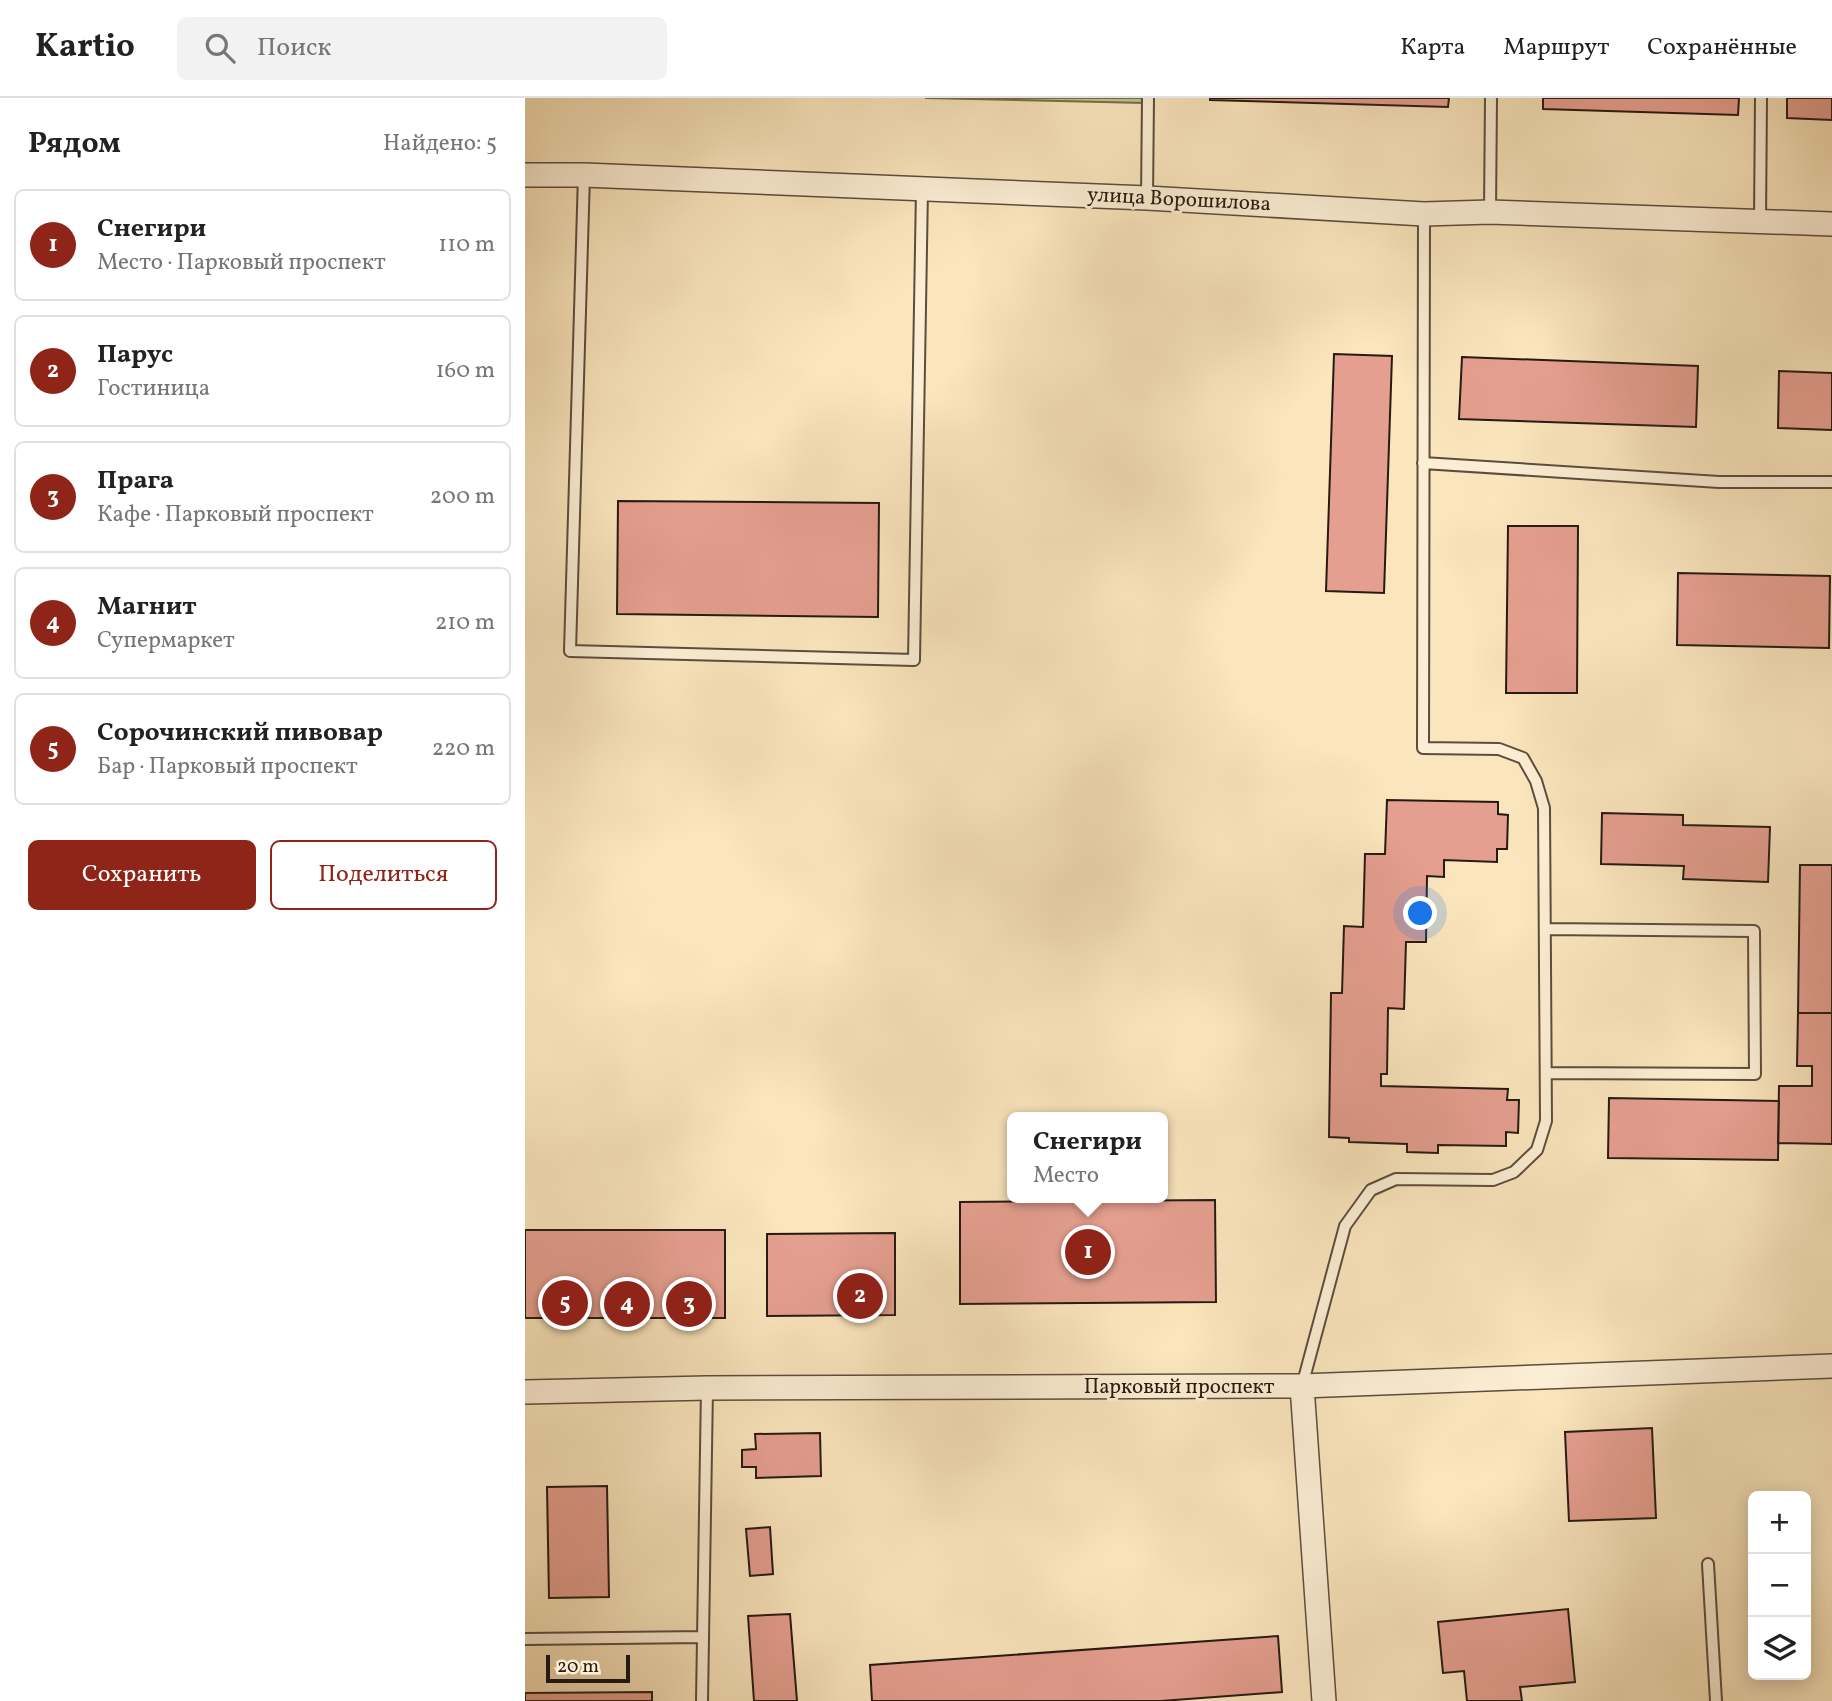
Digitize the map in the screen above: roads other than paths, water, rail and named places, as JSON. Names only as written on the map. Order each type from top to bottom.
[{"type":"street","name":"улица Ворошилова","points":[[525,175],[584,175],[1147,198],[1424,214],[1490,212],[1832,223]]},
{"type":"street","name":"Парковый проспект","points":[[525,1392],[707,1388],[1302,1386],[1832,1366]]},
{"type":"street","points":[[1302,1386],[1324,1701]]},
{"type":"lane","points":[[1147,198],[1148,98]]},
{"type":"lane","points":[[1490,212],[1491,98]]},
{"type":"lane","points":[[1760,222],[1761,98]]},
{"type":"lane","points":[[584,175],[570,651],[914,660],[922,189]]},
{"type":"lane","points":[[1302,1386],[1345,1226],[1371,1190],[1396,1179],[1493,1180],[1514,1172],[1537,1150],[1546,1121],[1544,807],[1536,781],[1523,758],[1499,749],[1423,748],[1424,214]]},
{"type":"lane","points":[[1423,463],[1719,482],[1832,482]]},
{"type":"lane","points":[[1546,929],[1754,931],[1755,1074],[1546,1073]]},
{"type":"lane","points":[[702,1701],[707,1388]]},
{"type":"lane","points":[[1708,1564],[1716,1701]]},
{"type":"lane","points":[[525,1639],[703,1637]]},
{"type":"place","name":"Снегири","points":[[1088,1252]]},
{"type":"place","name":"Парус","points":[[860,1296]]},
{"type":"place","name":"Сорочинский пивовар","points":[[565,1303]]},
{"type":"place","name":"Магнит","points":[[627,1304]]},
{"type":"place","name":"Прага","points":[[689,1304]]}]
